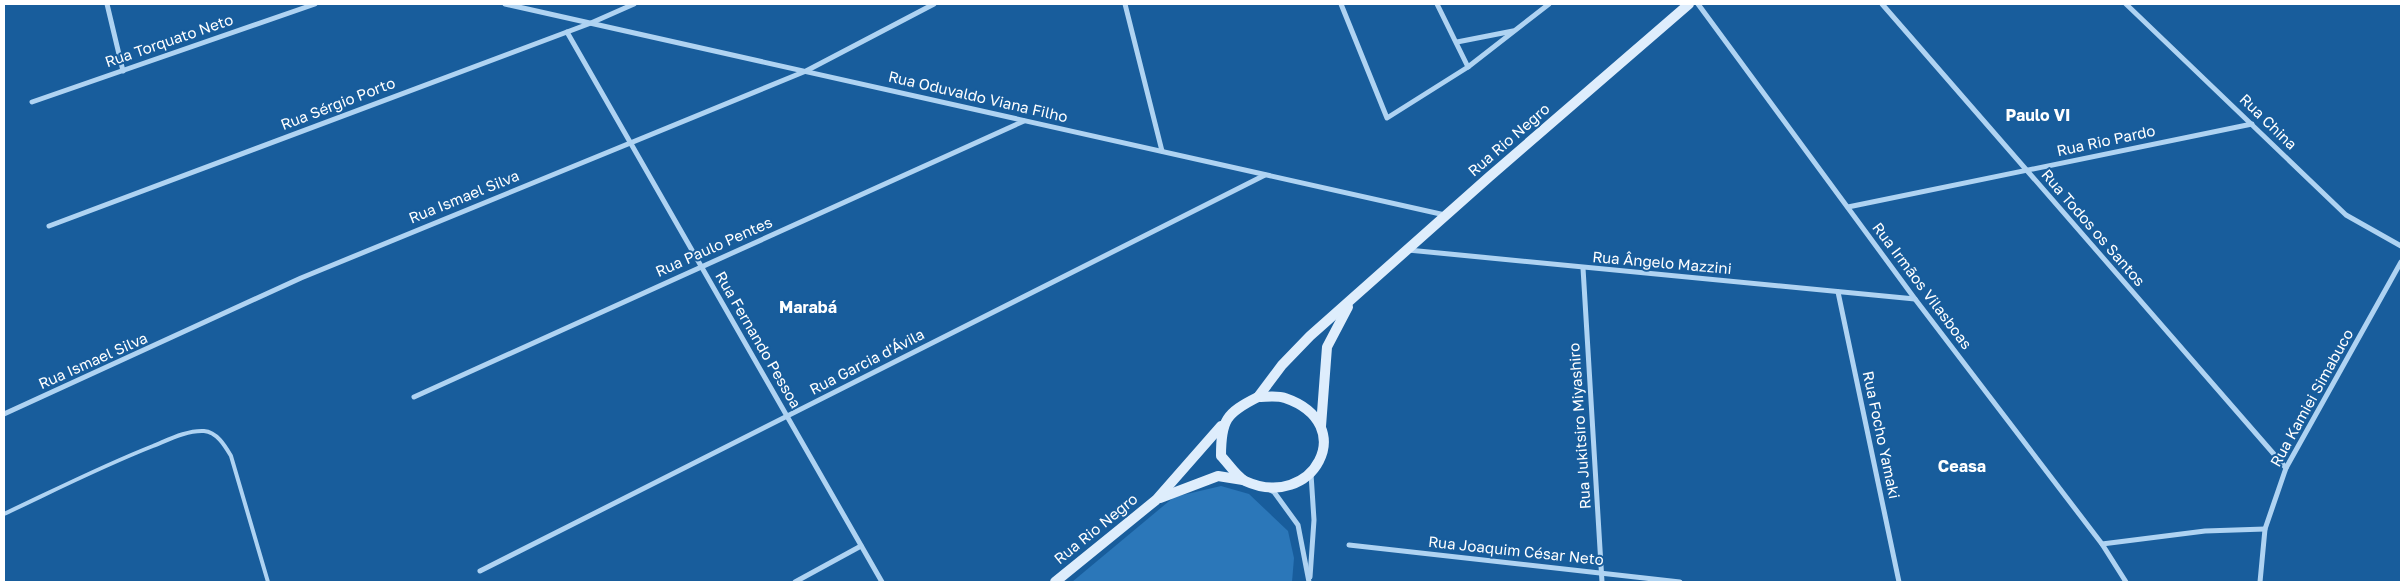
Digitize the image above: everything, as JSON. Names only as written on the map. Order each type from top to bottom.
[{"type":"main road","name":"Rua Rio Negro","points":[[1258,397],[1270,377],[1298,346],[1351,302],[1406,250],[1689,4]]},
{"type":"main road","name":"Rua Rio Negro","points":[[1321,426],[1327,347],[1351,302]]},
{"type":"main road","points":[[1258,397],[1283,397],[1306,408],[1321,426],[1324,451],[1311,474],[1291,485],[1266,488],[1243,480],[1221,456],[1221,426],[1235,408],[1258,397]]},
{"type":"main road","name":"Rua Rio Negro","points":[[1055,582],[1156,500],[1221,426]]},
{"type":"main road","name":"Rua Rio Negro","points":[[1156,500],[1218,476],[1243,480]]},
{"type":"street","points":[[107,4],[122,71]]},
{"type":"street","name":"Rua Torquato Neto","points":[[32,102],[314,4]]},
{"type":"street","name":"Rua Oduvaldo Viana Filho","points":[[505,4],[1446,215]]},
{"type":"street","name":"Rua Sérgio Porto","points":[[49,226],[591,23],[634,4]]},
{"type":"street","name":"Rua Ismael Silva","points":[[4,414],[301,278],[806,71],[934,4]]},
{"type":"street","points":[[1125,4],[1162,152]]},
{"type":"street","points":[[1341,4],[1387,118],[1468,67],[1549,4]]},
{"type":"street","points":[[1437,4],[1468,67]]},
{"type":"street","name":"Rua Irmãos Vilasboas","points":[[1698,4],[1916,299],[2102,544],[2126,582]]},
{"type":"street","name":"Rua Todos os Santos","points":[[1882,4],[2286,468]]},
{"type":"street","name":"Rua China","points":[[2126,4],[2346,215],[2401,246]]},
{"type":"street","points":[[1456,42],[1516,30]]},
{"type":"street","name":"Rua Fernando Pessoa","points":[[567,32],[882,582]]},
{"type":"street","name":"Rua Paulo Pentes","points":[[414,397],[1024,121]]},
{"type":"street","name":"Rua Rio Pardo","points":[[1848,207],[2252,124]]},
{"type":"street","name":"Rua Garcia d'Ávila","points":[[480,571],[1265,174]]},
{"type":"street","name":"Rua Ângelo Mazzini","points":[[1406,250],[1916,299]]},
{"type":"street","name":"Rua Kamiei Simabuco","points":[[2260,582],[2265,529],[2286,468],[2401,262]]},
{"type":"street","name":"Rua Jukitsiro Miyashiro","points":[[1583,268],[1602,582]]},
{"type":"street","name":"Rua Focho Yamaki","points":[[1838,292],[1899,582]]},
{"type":"street","points":[[1309,582],[1314,520],[1311,474]]},
{"type":"street","points":[[1266,488],[1274,492],[1298,524],[1309,582]]},
{"type":"street","points":[[2102,544],[2205,531],[2265,529]]},
{"type":"street","points":[[795,582],[860,546]]},
{"type":"street","name":"Rua Joaquim César Neto","points":[[1349,546],[1680,582]]},
{"type":"lane","points":[[4,514],[168,440],[204,431],[221,439],[231,456],[268,582]]},
{"type":"shaded area","points":[[1221,486],[1249,494],[1288,531],[1294,558],[1292,582],[1072,582],[1174,497]]},
{"type":"district","name":"Paulo VI","points":[[2038,115]]},
{"type":"district","name":"Marabá","points":[[808,307]]},
{"type":"district","name":"Ceasa","points":[[1962,466]]}]
